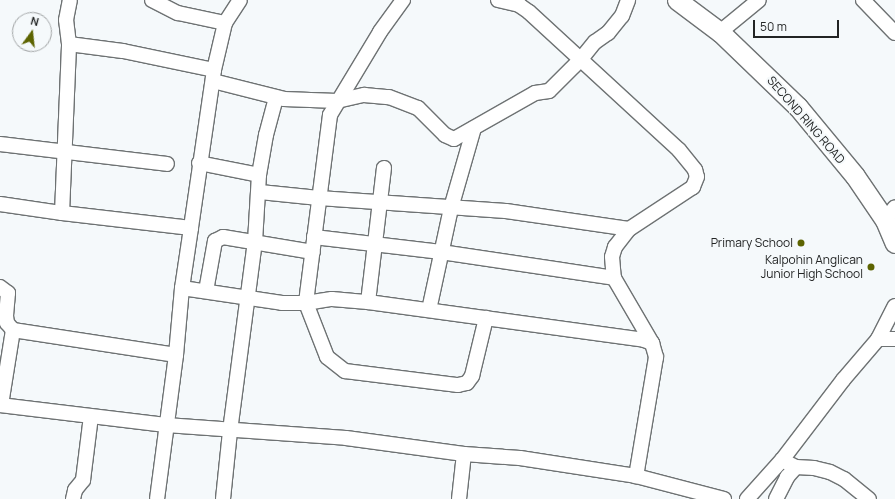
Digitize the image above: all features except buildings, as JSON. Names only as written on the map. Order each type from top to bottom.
[{"type":"street","points":[[62,213],[66,153],[69,44],[66,20],[70,0]]},
{"type":"street","points":[[152,0],[178,13],[225,23]]},
{"type":"street","points":[[157,499],[176,355],[182,288],[213,75],[225,23],[240,0]]},
{"type":"street","points":[[404,0],[380,32],[337,101],[330,115],[306,303],[327,357],[345,371],[458,385],[467,383],[472,376],[486,318]]},
{"type":"street","points":[[498,0],[519,5],[529,12],[679,150],[695,170],[696,177],[693,188],[629,229],[615,247],[612,257],[614,278],[652,343],[656,357],[636,476]]},
{"type":"street","points":[[69,44],[123,51],[213,75],[276,97],[297,100],[337,101],[364,94],[389,97],[418,108],[445,135],[454,139],[535,93],[549,91],[581,59],[595,42],[608,33],[618,22],[628,0]]},
{"type":"street","name":"SECOND RING ROAD","points":[[677,0],[720,32],[798,108],[890,214],[895,243]]},
{"type":"street","points":[[720,32],[759,0]]},
{"type":"street","points":[[863,0],[895,33]]},
{"type":"street","points":[[223,499],[230,431],[255,242],[260,192],[259,176],[266,135],[276,97]]},
{"type":"street","points":[[429,310],[451,208],[474,128]]},
{"type":"street","points":[[0,144],[166,164]]},
{"type":"street","points":[[199,163],[259,176]]},
{"type":"street","points":[[368,302],[384,168]]},
{"type":"street","points":[[260,192],[506,212],[629,229]]},
{"type":"street","points":[[0,204],[191,228]]},
{"type":"street","points":[[206,291],[215,241],[223,237],[313,252]]},
{"type":"street","points":[[314,237],[442,252],[614,278]]},
{"type":"street","points":[[0,287],[8,292],[6,316],[7,323],[12,330],[0,405],[166,425],[230,431],[346,438],[464,454],[520,458],[636,476],[724,499]]},
{"type":"street","points":[[182,288],[282,303],[306,303],[332,299],[368,302],[644,340],[652,343]]},
{"type":"street","points":[[747,499],[782,460],[843,380],[878,339],[895,306]]},
{"type":"street","points":[[12,330],[176,355]]},
{"type":"street","points":[[878,339],[895,339]]},
{"type":"street","points":[[73,499],[75,490],[83,480],[91,416]]},
{"type":"street","points":[[459,499],[464,454]]},
{"type":"street","points":[[782,460],[796,467],[814,468],[830,472],[844,479],[869,499]]},
{"type":"street","points":[[776,499],[787,477],[796,467]]},
{"type":"place","name":"Primary School","points":[[801,243]]},
{"type":"place","name":"Kalpohin Anglican Junior High School","points":[[871,267]]}]
